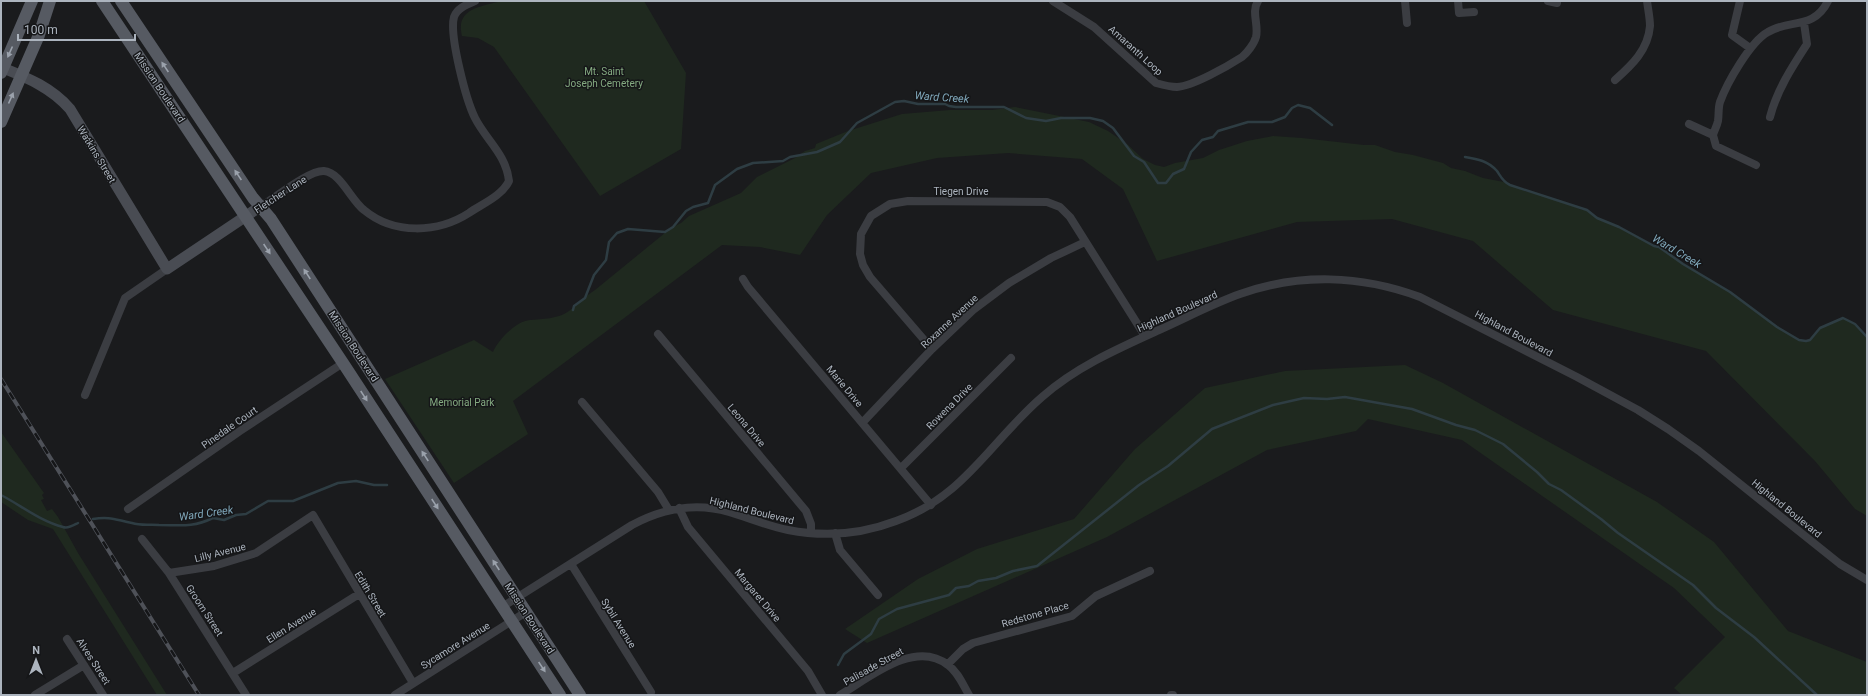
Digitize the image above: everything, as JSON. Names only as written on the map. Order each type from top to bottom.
[{"type":"main road","points":[[2,69],[32,1]]},
{"type":"main road","name":"Mission Boulevard","points":[[102,1],[246,216],[560,695]]},
{"type":"main road","name":"Mission Boulevard","points":[[121,1],[314,284],[580,695]]},
{"type":"main road","points":[[1,122],[42,27],[50,2]]},
{"type":"street","name":"Fletcher Lane","points":[[85,395],[125,298],[167,268],[310,174],[323,171],[336,176],[364,210],[378,218],[401,227],[429,228],[453,222],[502,191],[509,181],[508,168],[475,119],[467,101],[453,30],[455,15],[463,6],[476,1]]},
{"type":"street","name":"Amaranth Loop","points":[[1053,1],[1094,26],[1156,83],[1173,87],[1179,87],[1207,77],[1243,56],[1253,44],[1256,37],[1255,10],[1258,1]]},
{"type":"street","points":[[1405,1],[1407,22]]},
{"type":"street","points":[[1458,1],[1459,13],[1474,12]]},
{"type":"street","points":[[1548,1],[1557,4]]},
{"type":"street","points":[[1615,80],[1632,65],[1643,51],[1650,26],[1647,1]]},
{"type":"street","points":[[1740,1],[1732,35],[1750,48]]},
{"type":"street","points":[[1756,165],[1716,146],[1713,135],[1718,121],[1719,104],[1723,94],[1750,48],[1768,32],[1804,23],[1824,9],[1828,1]]},
{"type":"street","points":[[1770,117],[1774,101],[1792,67],[1807,44],[1804,23]]},
{"type":"street","name":"Watkins Street","points":[[2,69],[21,75],[46,88],[59,97],[70,109],[167,268]]},
{"type":"street","points":[[1689,124],[1713,135]]},
{"type":"street","name":"Tiegen Drive","points":[[932,349],[870,277],[863,265],[860,248],[861,234],[867,221],[878,211],[895,202],[1051,203],[1060,207],[1067,213],[1145,336]]},
{"type":"street","name":"Roxanne Avenue","points":[[863,422],[932,349],[973,310],[1009,283],[1051,258],[1085,242]]},
{"type":"street","name":"Marie Drive","points":[[744,279],[748,287],[863,422],[931,505]]},
{"type":"street","name":"Highland Boulevard","points":[[502,607],[632,526],[646,518],[669,510],[679,508],[714,508],[786,530],[811,533],[862,531],[882,526],[914,514],[950,492],[965,479],[1013,425],[1056,385],[1099,358],[1239,295],[1285,282],[1314,279],[1338,279],[1371,282],[1404,290],[1438,304],[1638,410],[1699,451],[1840,564],[1867,580]]},
{"type":"street","name":"Leona Drive","points":[[658,334],[806,512],[811,524],[811,533]]},
{"type":"street","name":"Rowena Drive","points":[[901,468],[1011,358]]},
{"type":"street","name":"Pinedale Court","points":[[128,509],[246,427],[343,363]]},
{"type":"street","points":[[582,402],[658,492],[669,510]]},
{"type":"street","name":"Margaret Drive","points":[[679,508],[688,527],[808,670],[822,695]]},
{"type":"street","name":"Lilly Avenue","points":[[169,572],[214,566],[256,553],[313,515]]},
{"type":"street","name":"Edith Street","points":[[313,515],[413,683]]},
{"type":"street","points":[[835,533],[840,550],[878,595]]},
{"type":"street","name":"Groom Street","points":[[142,539],[169,572],[246,695]]},
{"type":"street","name":"Sybil Avenue","points":[[571,564],[651,692]]},
{"type":"street","name":"Redstone Place","points":[[948,664],[963,649],[973,642],[1072,616],[1096,596],[1150,571]]},
{"type":"street","name":"Ellen Avenue","points":[[233,673],[359,594]]},
{"type":"street","name":"Sycamore Avenue","points":[[394,695],[526,612]]},
{"type":"street","name":"Alves Street","points":[[67,639],[103,695]]},
{"type":"street","name":"Palisade Street","points":[[840,695],[906,657],[925,655],[948,664]]},
{"type":"street","points":[[948,664],[969,695]]},
{"type":"street","points":[[35,695],[84,665]]},
{"type":"green space","name":"Mt. Saint Joseph Cemetery","points":[[501,1],[644,1],[686,73],[681,149],[600,196],[494,47],[478,38],[462,36],[462,20],[466,14],[478,7]]},
{"type":"green space","name":"Memorial Park","points":[[1015,107],[1089,122],[1108,131],[1127,144],[1143,159],[1155,165],[1164,167],[1175,163],[1203,158],[1219,150],[1247,141],[1273,136],[1375,145],[1395,152],[1443,163],[1451,168],[1465,171],[1483,178],[1504,182],[1525,191],[1560,200],[1582,210],[1587,210],[1597,218],[1619,227],[1665,251],[1683,264],[1730,292],[1781,330],[1799,340],[1810,340],[1820,328],[1843,318],[1855,324],[1867,337],[1867,516],[1855,509],[1815,461],[1706,351],[1553,310],[1473,241],[1392,219],[1297,222],[1157,261],[1123,189],[1082,159],[1008,153],[937,158],[871,173],[827,215],[800,255],[760,247],[722,245],[513,401],[528,434],[454,483],[385,379],[474,340],[493,352],[503,337],[513,327],[525,321],[550,318],[565,314],[671,228],[681,223],[689,216],[741,193],[757,177],[795,158],[805,151],[815,148],[816,144],[848,131],[902,114],[950,110],[992,110]]},
{"type":"green space","points":[[1405,365],[1443,383],[1657,502],[1714,542],[1788,631],[1867,662],[1867,695],[1682,695],[1674,688],[1725,637],[1674,588],[1462,440],[1368,419],[1356,431],[1267,450],[1107,537],[867,643],[845,629],[918,579],[977,549],[1074,519],[1135,449],[1205,388],[1285,371]]},
{"type":"green space","points":[[1,432],[44,493],[42,495],[44,499],[41,500],[47,511],[52,509],[58,517],[78,553],[167,695],[157,695],[53,529],[28,520],[1,502]]},
{"type":"waterway","name":"Ward Creek","points":[[573,310],[574,306],[585,298],[594,275],[606,260],[609,242],[617,233],[628,229],[665,232],[673,227],[686,211],[693,207],[708,203],[715,185],[737,169],[753,163],[783,161],[790,157],[817,152],[840,142],[857,123],[895,102],[904,101],[918,104],[945,104],[956,107],[1004,107],[1026,118],[1046,121],[1061,118],[1090,118],[1103,121],[1113,128],[1134,156],[1144,162],[1158,183],[1166,183],[1173,174],[1184,169],[1191,152],[1202,140],[1213,137],[1218,131],[1248,122],[1272,122],[1285,117],[1292,108],[1298,105],[1310,108],[1332,125]]},
{"type":"waterway","name":"Ward Creek","points":[[1465,157],[1490,165],[1497,171],[1504,181],[1510,185],[1587,210],[1597,218],[1619,227],[1654,246],[1659,247],[1683,264],[1730,292],[1777,327],[1799,340],[1810,340],[1820,328],[1843,318],[1855,324],[1867,337]]},
{"type":"waterway","points":[[838,665],[844,654],[871,634],[879,619],[897,609],[949,595],[956,588],[969,586],[978,581],[996,578],[1013,571],[1037,566],[1139,485],[1168,466],[1212,429],[1273,405],[1304,398],[1327,399],[1345,397],[1412,409],[1456,425],[1475,430],[1503,444],[1549,484],[1561,490],[1618,533],[1693,585],[1716,608],[1754,637],[1817,695]]},
{"type":"waterway","name":"Ward Creek","points":[[93,519],[109,518],[142,525],[192,525],[213,518],[224,520],[236,515],[246,514],[268,501],[293,501],[338,483],[356,481],[374,485],[387,485]]},
{"type":"waterway","name":"Ward Creek","points":[[1,495],[39,517],[63,527],[67,528],[78,523]]},
{"type":"railway","points":[[1,379],[199,695]]}]
